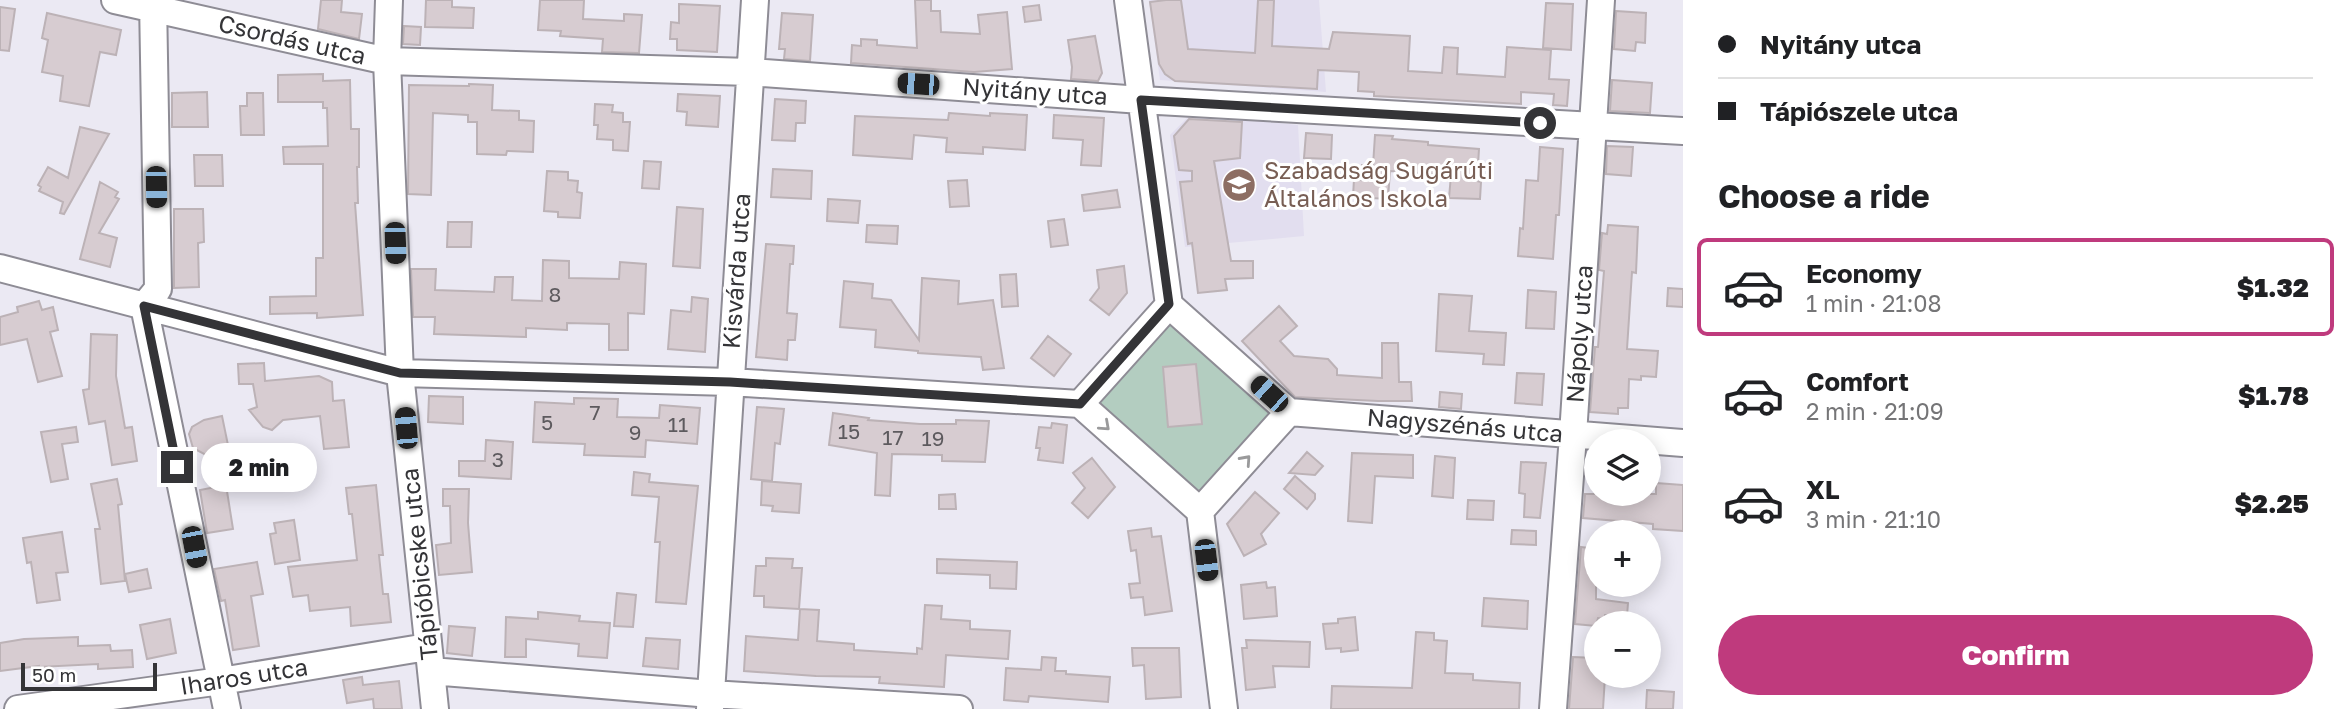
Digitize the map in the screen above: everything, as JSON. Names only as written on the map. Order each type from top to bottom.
[{"type":"street","name":"Csordás utca","points":[[116,0],[153,4],[387,61]]},
{"type":"street","name":"Tápióbicske utca","points":[[388,0],[387,61],[400,373],[435,709]]},
{"type":"street","name":"Kisvárda utca","points":[[710,701],[755,0]]},
{"type":"street","points":[[1128,0],[1169,304],[1289,412],[1200,511]]},
{"type":"street","name":"Nápoly utca","points":[[1553,709],[1601,0]]},
{"type":"street","points":[[144,306],[158,289],[153,4]]},
{"type":"street","name":"Nyitány utca","points":[[387,61],[750,72],[1141,100],[1683,131]]},
{"type":"street","points":[[0,268],[400,373],[730,382],[1080,404],[1200,511],[1224,709]]},
{"type":"street","points":[[1080,404],[1169,304]]},
{"type":"street","points":[[144,306],[227,709]]},
{"type":"street","name":"Nagyszénás utca","points":[[1289,412],[1683,443]]},
{"type":"street","name":"Iharos utca","points":[[29,708],[221,681],[429,659],[710,701],[959,709]]},
{"type":"shaded area","name":"Szabadság Sugárúti Általános Iskola","points":[[1149,0],[1319,0],[1326,92],[1160,80]]},
{"type":"shaded area","name":"Szabadság Sugárúti Általános Iskola","points":[[1191,114],[1298,125],[1304,236],[1185,247],[1170,135]]},
{"type":"green space","points":[[1169,305],[1289,412],[1200,511],[1080,404]]},
{"type":"building","points":[[321,0],[342,0],[341,12],[362,14],[359,39],[318,29]]},
{"type":"building","points":[[426,0],[452,0],[452,7],[474,8],[473,28],[425,27]]},
{"type":"building","points":[[540,0],[584,0],[583,19],[624,21],[624,14],[642,15],[639,53],[602,52],[603,39],[560,36],[561,31],[538,30]]},
{"type":"building","points":[[915,0],[931,0],[931,11],[940,11],[941,32],[980,34],[978,15],[1007,12],[1012,69],[974,72],[851,63],[852,45],[861,46],[861,39],[877,40],[877,45],[917,48]]},
{"type":"building","points":[[1181,0],[1188,49],[1255,53],[1258,0],[1274,0],[1272,46],[1329,49],[1333,32],[1410,36],[1408,71],[1442,73],[1444,47],[1458,48],[1457,74],[1505,77],[1507,47],[1551,50],[1549,79],[1569,80],[1567,106],[1553,105],[1554,94],[1521,92],[1521,104],[1374,96],[1374,92],[1358,91],[1359,72],[1318,70],[1317,89],[1175,81],[1165,74],[1159,64],[1150,2]]},
{"type":"building","points":[[1546,3],[1573,4],[1571,50],[1543,48]]},
{"type":"building","points":[[679,4],[720,6],[717,52],[677,50],[677,39],[670,39],[671,22],[679,23]]},
{"type":"building","points":[[1039,5],[1041,20],[1025,22],[1023,7]]},
{"type":"building","points":[[0,7],[15,9],[9,51],[0,50]]},
{"type":"building","points":[[1616,11],[1646,13],[1645,43],[1636,42],[1635,51],[1614,49]]},
{"type":"building","points":[[47,13],[121,30],[116,55],[100,52],[89,106],[60,101],[63,76],[42,72],[48,40],[42,38]]},
{"type":"building","points":[[782,13],[813,15],[810,61],[784,59],[785,49],[779,49]]},
{"type":"building","points":[[404,26],[421,27],[420,45],[403,44]]},
{"type":"building","points":[[1095,36],[1102,73],[1098,81],[1071,79],[1068,40]]},
{"type":"building","points":[[323,74],[323,81],[350,80],[351,129],[359,129],[358,203],[355,203],[363,315],[317,318],[317,313],[270,314],[270,297],[316,296],[316,258],[323,258],[323,164],[284,164],[283,147],[328,146],[327,108],[323,108],[323,102],[278,102],[278,75]]},
{"type":"building","points":[[1612,80],[1652,83],[1650,113],[1610,111]]},
{"type":"building","points":[[409,85],[493,85],[492,110],[519,111],[519,120],[534,121],[533,152],[477,154],[477,122],[468,122],[468,115],[433,113],[431,195],[408,194]]},
{"type":"building","points":[[207,92],[208,127],[172,127],[172,93]]},
{"type":"building","points":[[247,93],[263,93],[264,135],[241,135],[240,106],[247,106]]},
{"type":"building","points":[[678,94],[720,96],[718,127],[686,125],[687,112],[677,111]]},
{"type":"building","points":[[775,99],[806,101],[805,123],[796,123],[795,141],[772,140]]},
{"type":"building","points":[[595,104],[613,105],[612,112],[623,113],[623,122],[630,122],[628,151],[613,150],[613,140],[597,139],[598,125],[594,125]]},
{"type":"building","points":[[949,113],[1027,115],[1025,150],[983,147],[983,154],[946,152],[947,138],[914,135],[912,159],[853,155],[855,116],[948,120]]},
{"type":"building","points":[[1054,115],[1104,118],[1101,166],[1081,165],[1083,140],[1053,138]]},
{"type":"building","points":[[1189,119],[1242,122],[1240,158],[1214,161],[1231,261],[1253,261],[1253,278],[1225,279],[1227,290],[1198,293],[1180,182],[1192,181],[1192,171],[1179,170],[1174,136]]},
{"type":"building","points":[[80,127],[109,134],[64,214],[60,213],[63,202],[39,191],[41,187],[38,185],[48,167],[68,178]]},
{"type":"building","points":[[1306,133],[1332,135],[1331,159],[1304,158]]},
{"type":"building","points":[[1375,135],[1428,142],[1428,145],[1479,149],[1477,181],[1481,182],[1480,199],[1449,198],[1451,175],[1390,171],[1388,199],[1353,197],[1354,179],[1361,180],[1362,165],[1373,166]]},
{"type":"building","points":[[1607,146],[1633,147],[1631,176],[1606,174]]},
{"type":"building","points":[[1540,147],[1563,149],[1553,259],[1518,256],[1520,228],[1523,229],[1526,180],[1538,181]]},
{"type":"building","points":[[194,155],[222,155],[223,186],[195,186]]},
{"type":"building","points":[[644,161],[661,162],[659,189],[642,188]]},
{"type":"building","points":[[773,169],[812,171],[811,199],[771,197]]},
{"type":"building","points":[[547,171],[568,172],[568,180],[578,181],[577,192],[582,193],[580,218],[558,217],[558,212],[544,211]]},
{"type":"building","points":[[967,180],[969,206],[950,207],[948,181]]},
{"type":"building","points":[[100,182],[118,192],[115,197],[119,199],[99,233],[117,238],[110,267],[80,259]]},
{"type":"building","points":[[1117,190],[1120,207],[1084,211],[1082,195]]},
{"type":"building","points":[[828,199],[860,201],[858,223],[827,221]]},
{"type":"building","points":[[677,207],[703,209],[700,268],[673,266]]},
{"type":"building","points":[[174,209],[203,209],[204,242],[198,243],[199,287],[174,288]]},
{"type":"building","points":[[1064,219],[1068,245],[1051,247],[1048,221]]},
{"type":"building","points":[[448,222],[472,222],[471,247],[447,247]]},
{"type":"building","points":[[867,225],[898,226],[897,244],[866,242]]},
{"type":"building","points":[[1608,225],[1638,227],[1636,273],[1632,272],[1627,349],[1658,351],[1656,377],[1641,376],[1641,380],[1629,379],[1628,408],[1618,408],[1618,414],[1590,412],[1604,271],[1599,270],[1602,233],[1607,234]]},
{"type":"building","points":[[766,244],[794,246],[793,264],[790,264],[787,313],[797,314],[795,340],[788,340],[787,360],[756,357]]},
{"type":"building","points":[[543,260],[569,261],[569,278],[619,279],[620,262],[646,264],[644,314],[628,313],[628,350],[609,350],[609,324],[567,323],[567,330],[526,328],[526,337],[434,334],[435,317],[413,317],[411,269],[436,269],[435,290],[494,292],[495,277],[513,277],[512,300],[542,301]]},
{"type":"building","points":[[1124,266],[1127,293],[1109,315],[1090,300],[1099,288],[1097,270]]},
{"type":"building","points":[[1016,274],[1018,306],[1002,307],[1000,275]]},
{"type":"building","points":[[922,278],[959,281],[958,304],[993,300],[1004,368],[983,370],[981,357],[875,347],[876,330],[840,327],[844,281],[873,284],[872,298],[891,300],[919,340]]},
{"type":"building","points":[[1668,288],[1683,289],[1683,307],[1667,306]]},
{"type":"building","points":[[1528,290],[1556,292],[1554,329],[1526,328]]},
{"type":"building","points":[[1439,294],[1472,296],[1469,331],[1506,333],[1504,365],[1483,364],[1484,354],[1436,351]]},
{"type":"building","points":[[692,297],[708,299],[705,352],[668,349],[671,310],[691,312]]},
{"type":"building","points":[[39,301],[42,310],[53,307],[58,330],[50,332],[62,376],[38,382],[27,339],[0,345],[0,317],[18,312],[17,307]]},
{"type":"building","points":[[1279,306],[1297,326],[1280,341],[1294,356],[1328,359],[1337,369],[1337,375],[1382,378],[1382,343],[1398,343],[1399,382],[1411,382],[1412,401],[1295,397],[1242,341]]},
{"type":"building","points":[[91,334],[117,335],[116,376],[125,428],[132,427],[137,461],[112,465],[105,421],[89,424],[83,390],[89,389]]},
{"type":"building","points":[[1048,336],[1071,354],[1054,376],[1031,358]]},
{"type":"building","points":[[264,363],[265,381],[319,376],[332,382],[333,401],[344,400],[349,447],[324,449],[320,416],[283,420],[272,430],[263,427],[249,410],[257,407],[253,384],[239,384],[238,364]]},
{"type":"building","points":[[1196,364],[1202,424],[1168,427],[1163,367]]},
{"type":"building","points":[[1517,373],[1544,374],[1542,405],[1515,403]]},
{"type":"building","points":[[1440,392],[1462,394],[1461,409],[1439,407]]},
{"type":"building","points":[[429,396],[463,397],[463,424],[428,422]]},
{"type":"building","points":[[574,398],[618,399],[617,417],[659,418],[660,405],[700,408],[697,444],[646,440],[645,457],[584,455],[585,444],[533,442],[535,402],[574,404]]},
{"type":"building","points":[[757,407],[784,409],[780,444],[775,443],[772,481],[751,479]]},
{"type":"building","points":[[833,413],[869,418],[868,420],[920,424],[956,424],[956,420],[989,421],[985,462],[942,461],[942,455],[892,454],[890,496],[875,495],[877,453],[829,445]]},
{"type":"building","points":[[222,416],[229,450],[206,455],[193,448],[189,434],[192,427],[204,420]]},
{"type":"building","points":[[1052,423],[1067,425],[1063,463],[1038,460],[1040,448],[1036,448],[1039,427],[1051,428]]},
{"type":"building","points":[[76,427],[78,442],[62,444],[68,479],[51,482],[41,432]]},
{"type":"building","points":[[486,440],[513,442],[511,479],[459,476],[459,461],[485,461]]},
{"type":"building","points":[[1307,452],[1323,466],[1315,475],[1289,473]]},
{"type":"building","points":[[1352,453],[1413,455],[1413,478],[1375,476],[1372,523],[1348,521]]},
{"type":"building","points":[[1435,456],[1455,458],[1453,498],[1432,496]]},
{"type":"building","points":[[1092,458],[1115,487],[1088,518],[1072,503],[1085,488],[1073,473]]},
{"type":"building","points":[[1521,462],[1546,463],[1540,518],[1524,517],[1525,494],[1519,493]]},
{"type":"building","points":[[634,472],[650,474],[649,482],[698,486],[686,604],[656,602],[660,542],[655,542],[659,497],[632,495]]},
{"type":"building","points":[[1295,476],[1315,494],[1315,499],[1307,509],[1284,489]]},
{"type":"building","points":[[117,479],[122,504],[118,505],[125,581],[101,584],[95,529],[100,529],[91,484]]},
{"type":"building","points":[[762,481],[801,484],[799,513],[772,511],[773,506],[761,505]]},
{"type":"building","points":[[1661,483],[1683,485],[1683,531],[1661,530],[1661,520],[1583,518],[1584,506],[1661,506]]},
{"type":"building","points":[[226,485],[233,529],[207,533],[200,490]]},
{"type":"building","points":[[376,485],[383,555],[379,555],[383,594],[388,594],[391,622],[351,626],[350,607],[310,611],[308,595],[293,597],[288,567],[357,560],[346,488]]},
{"type":"building","points":[[443,489],[469,489],[468,523],[472,572],[439,575],[436,545],[451,543],[450,506],[443,506]]},
{"type":"building","points":[[1255,492],[1279,513],[1261,534],[1266,544],[1244,556],[1227,524]]},
{"type":"building","points":[[955,494],[956,509],[939,509],[939,495]]},
{"type":"building","points":[[1468,500],[1494,501],[1493,520],[1467,519]]},
{"type":"building","points":[[294,520],[300,560],[275,564],[270,534],[276,533],[274,523]]},
{"type":"building","points":[[1151,528],[1152,537],[1161,536],[1172,611],[1145,615],[1143,597],[1131,598],[1129,584],[1140,583],[1136,550],[1131,551],[1128,531]]},
{"type":"building","points":[[1512,530],[1536,531],[1536,545],[1511,544]]},
{"type":"building","points":[[62,532],[68,572],[56,573],[60,600],[37,603],[31,562],[27,563],[23,538]]},
{"type":"building","points":[[1581,547],[1584,547],[1584,597],[1628,603],[1627,611],[1584,611],[1584,625],[1575,624]]},
{"type":"building","points":[[766,558],[793,559],[792,568],[802,568],[799,609],[764,607],[764,596],[754,596],[756,566],[766,566]]},
{"type":"building","points":[[937,559],[1017,562],[1016,589],[990,588],[990,575],[937,573]]},
{"type":"building","points":[[257,562],[263,594],[251,596],[259,646],[233,650],[225,600],[221,601],[214,569]]},
{"type":"building","points":[[147,569],[151,588],[129,592],[125,574]]},
{"type":"building","points":[[1266,582],[1267,588],[1275,587],[1277,616],[1244,619],[1241,585]]},
{"type":"building","points":[[617,593],[636,595],[633,627],[614,626]]},
{"type":"building","points":[[1484,598],[1528,601],[1527,629],[1482,626]]},
{"type":"building","points":[[925,605],[942,606],[941,619],[970,621],[970,629],[1010,631],[1008,659],[946,655],[944,687],[879,683],[880,677],[744,671],[746,636],[798,640],[800,609],[819,610],[817,641],[854,644],[854,650],[917,654],[917,648],[922,649]]},
{"type":"building","points":[[538,612],[580,616],[579,621],[610,623],[607,658],[578,656],[579,644],[526,639],[526,657],[505,657],[506,617],[538,619]]},
{"type":"building","points":[[1355,617],[1358,650],[1341,652],[1341,648],[1326,649],[1323,624],[1338,623],[1338,619]]},
{"type":"building","points":[[170,619],[176,653],[147,659],[140,625]]},
{"type":"building","points":[[449,626],[475,628],[472,656],[447,653]]},
{"type":"building","points":[[1416,632],[1434,633],[1434,640],[1447,641],[1445,673],[1473,674],[1473,680],[1520,683],[1519,709],[1331,709],[1332,686],[1412,688]]},
{"type":"building","points":[[78,637],[78,646],[110,645],[111,651],[132,650],[133,667],[98,669],[98,664],[39,666],[0,671],[0,643],[24,639]]},
{"type":"building","points":[[646,638],[680,640],[678,669],[643,666]]},
{"type":"building","points":[[1246,640],[1310,642],[1309,667],[1273,666],[1275,687],[1246,690],[1242,648],[1247,648]]},
{"type":"building","points":[[1132,648],[1179,648],[1181,697],[1146,699],[1144,665],[1133,666]]},
{"type":"building","points":[[1042,657],[1056,658],[1055,671],[1110,677],[1108,702],[1029,696],[1028,702],[1004,700],[1006,668],[1041,670]]},
{"type":"building","points":[[1573,657],[1584,657],[1584,688],[1604,688],[1603,709],[1569,709]]},
{"type":"building","points":[[362,677],[363,685],[399,681],[402,709],[374,709],[373,699],[347,703],[343,680]]},
{"type":"building","points":[[1647,690],[1674,692],[1673,709],[1646,709]]},
{"type":"place","name":"Szabadság Sugárúti Általános Iskola","points":[[1239,185]]},
{"type":"route","points":[[177,467],[144,306],[400,373],[730,382],[1080,404],[1169,304],[1141,100],[1540,123]]}]
